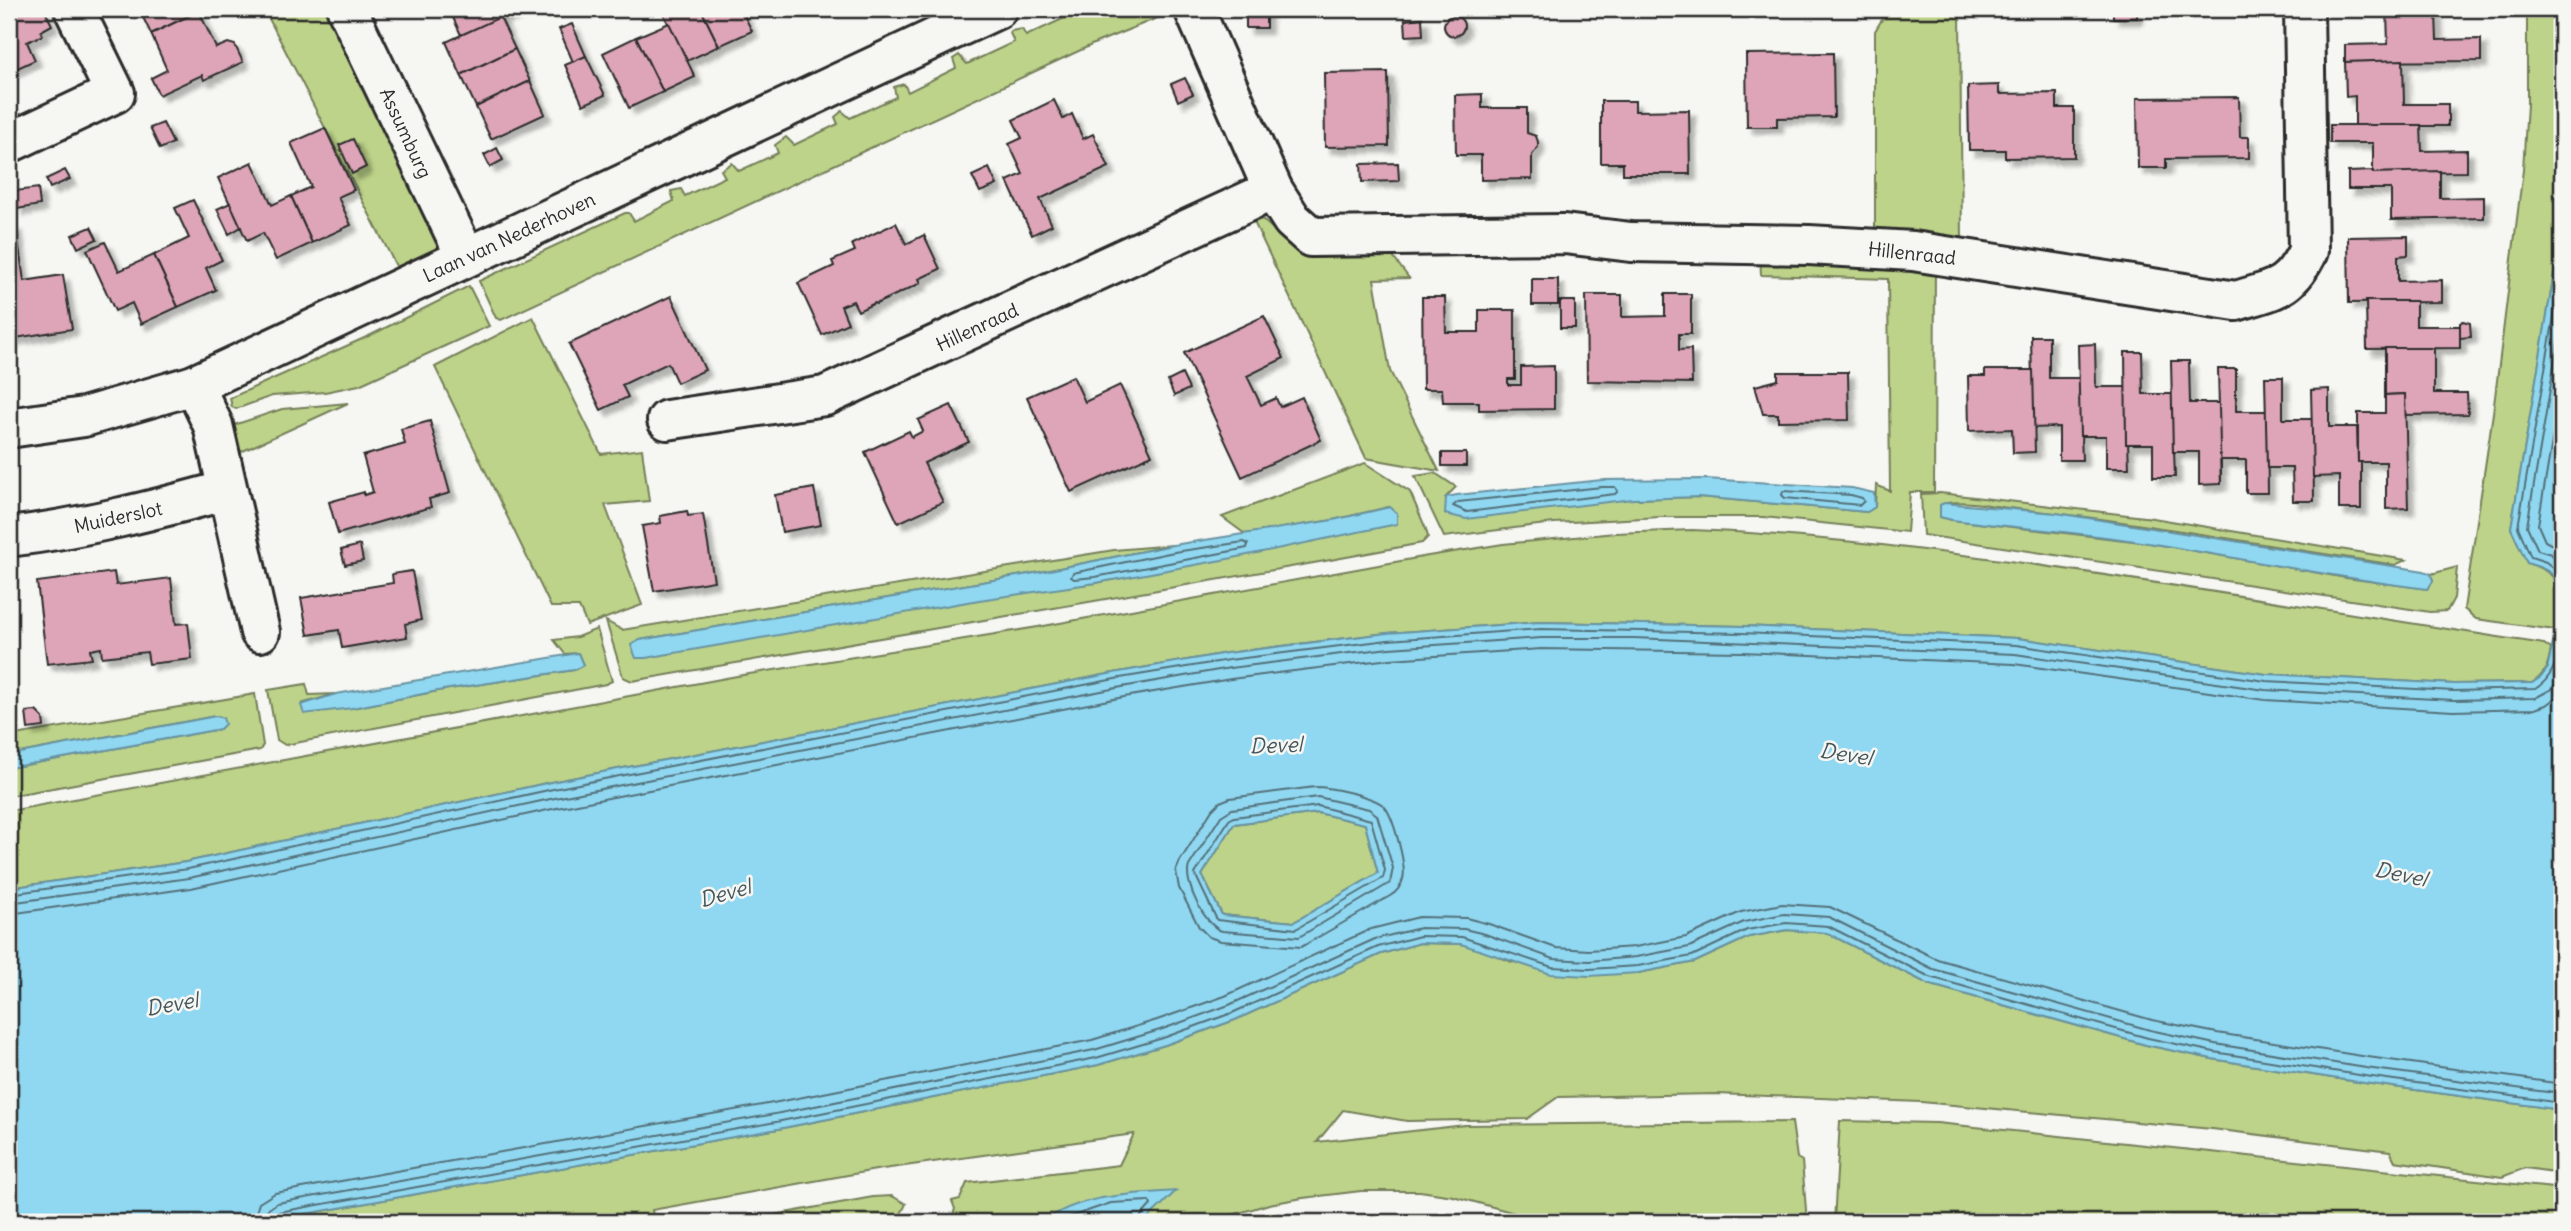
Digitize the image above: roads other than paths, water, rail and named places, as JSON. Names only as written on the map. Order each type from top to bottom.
[{"type":"street","points":[[9,143],[115,93],[74,9]]},
{"type":"street","name":"Assumburg","points":[[347,9],[466,257]]},
{"type":"street","name":"Laan van Nederhoven","points":[[9,428],[84,417],[194,385],[997,9]]},
{"type":"street","name":"Hillenraad","points":[[1194,9],[1273,190],[1292,220],[1311,237],[1564,234],[1631,242],[1809,245],[1913,251],[2236,301],[2281,287],[2299,270],[2308,251],[2304,9]]},
{"type":"street","name":"Hillenraad","points":[[667,420],[825,396],[1273,190]]},
{"type":"street","points":[[194,385],[213,425],[260,632]]},
{"type":"street","name":"Muiderslot","points":[[9,537],[86,525],[227,490]]},
{"type":"water","name":"Devel","points":[[2562,51],[2562,1110],[2364,1083],[2212,1059],[2146,1045],[1928,984],[1827,933],[1787,930],[1749,937],[1695,962],[1638,973],[1589,976],[1551,974],[1461,944],[1420,943],[1381,954],[1235,1020],[1098,1065],[778,1129],[261,1222],[9,1222],[9,888],[186,862],[551,782],[1119,672],[1227,653],[1387,633],[1540,622],[1743,626],[2017,638],[2266,674],[2454,684],[2532,683],[2547,669],[2559,608],[2559,585],[2549,572],[2527,563],[2511,528],[2555,268]],"holes":[[[1318,813],[1365,824],[1378,873],[1294,922],[1222,915],[1202,875],[1234,824]]]},
{"type":"water","points":[[1706,479],[1852,488],[1874,493],[1875,507],[1867,512],[1699,497],[1633,499],[1466,519],[1445,514],[1446,497],[1457,495],[1602,480]]},
{"type":"water","points":[[1944,503],[2056,513],[2424,571],[2431,574],[2433,581],[2428,589],[2394,585],[2129,540],[1952,520],[1940,517],[1940,505]]},
{"type":"water","points":[[1390,507],[1397,513],[1397,524],[1096,583],[979,600],[646,658],[636,658],[631,645],[640,640],[1035,573],[1173,545],[1333,520]]},
{"type":"water","points":[[578,653],[583,665],[574,670],[443,690],[352,708],[304,714],[301,705],[336,694]]},
{"type":"water","points":[[216,716],[223,718],[225,724],[220,729],[9,768],[9,755]]},
{"type":"water","points":[[1176,1191],[1144,1222],[1043,1222],[1073,1206],[1107,1197]]}]
